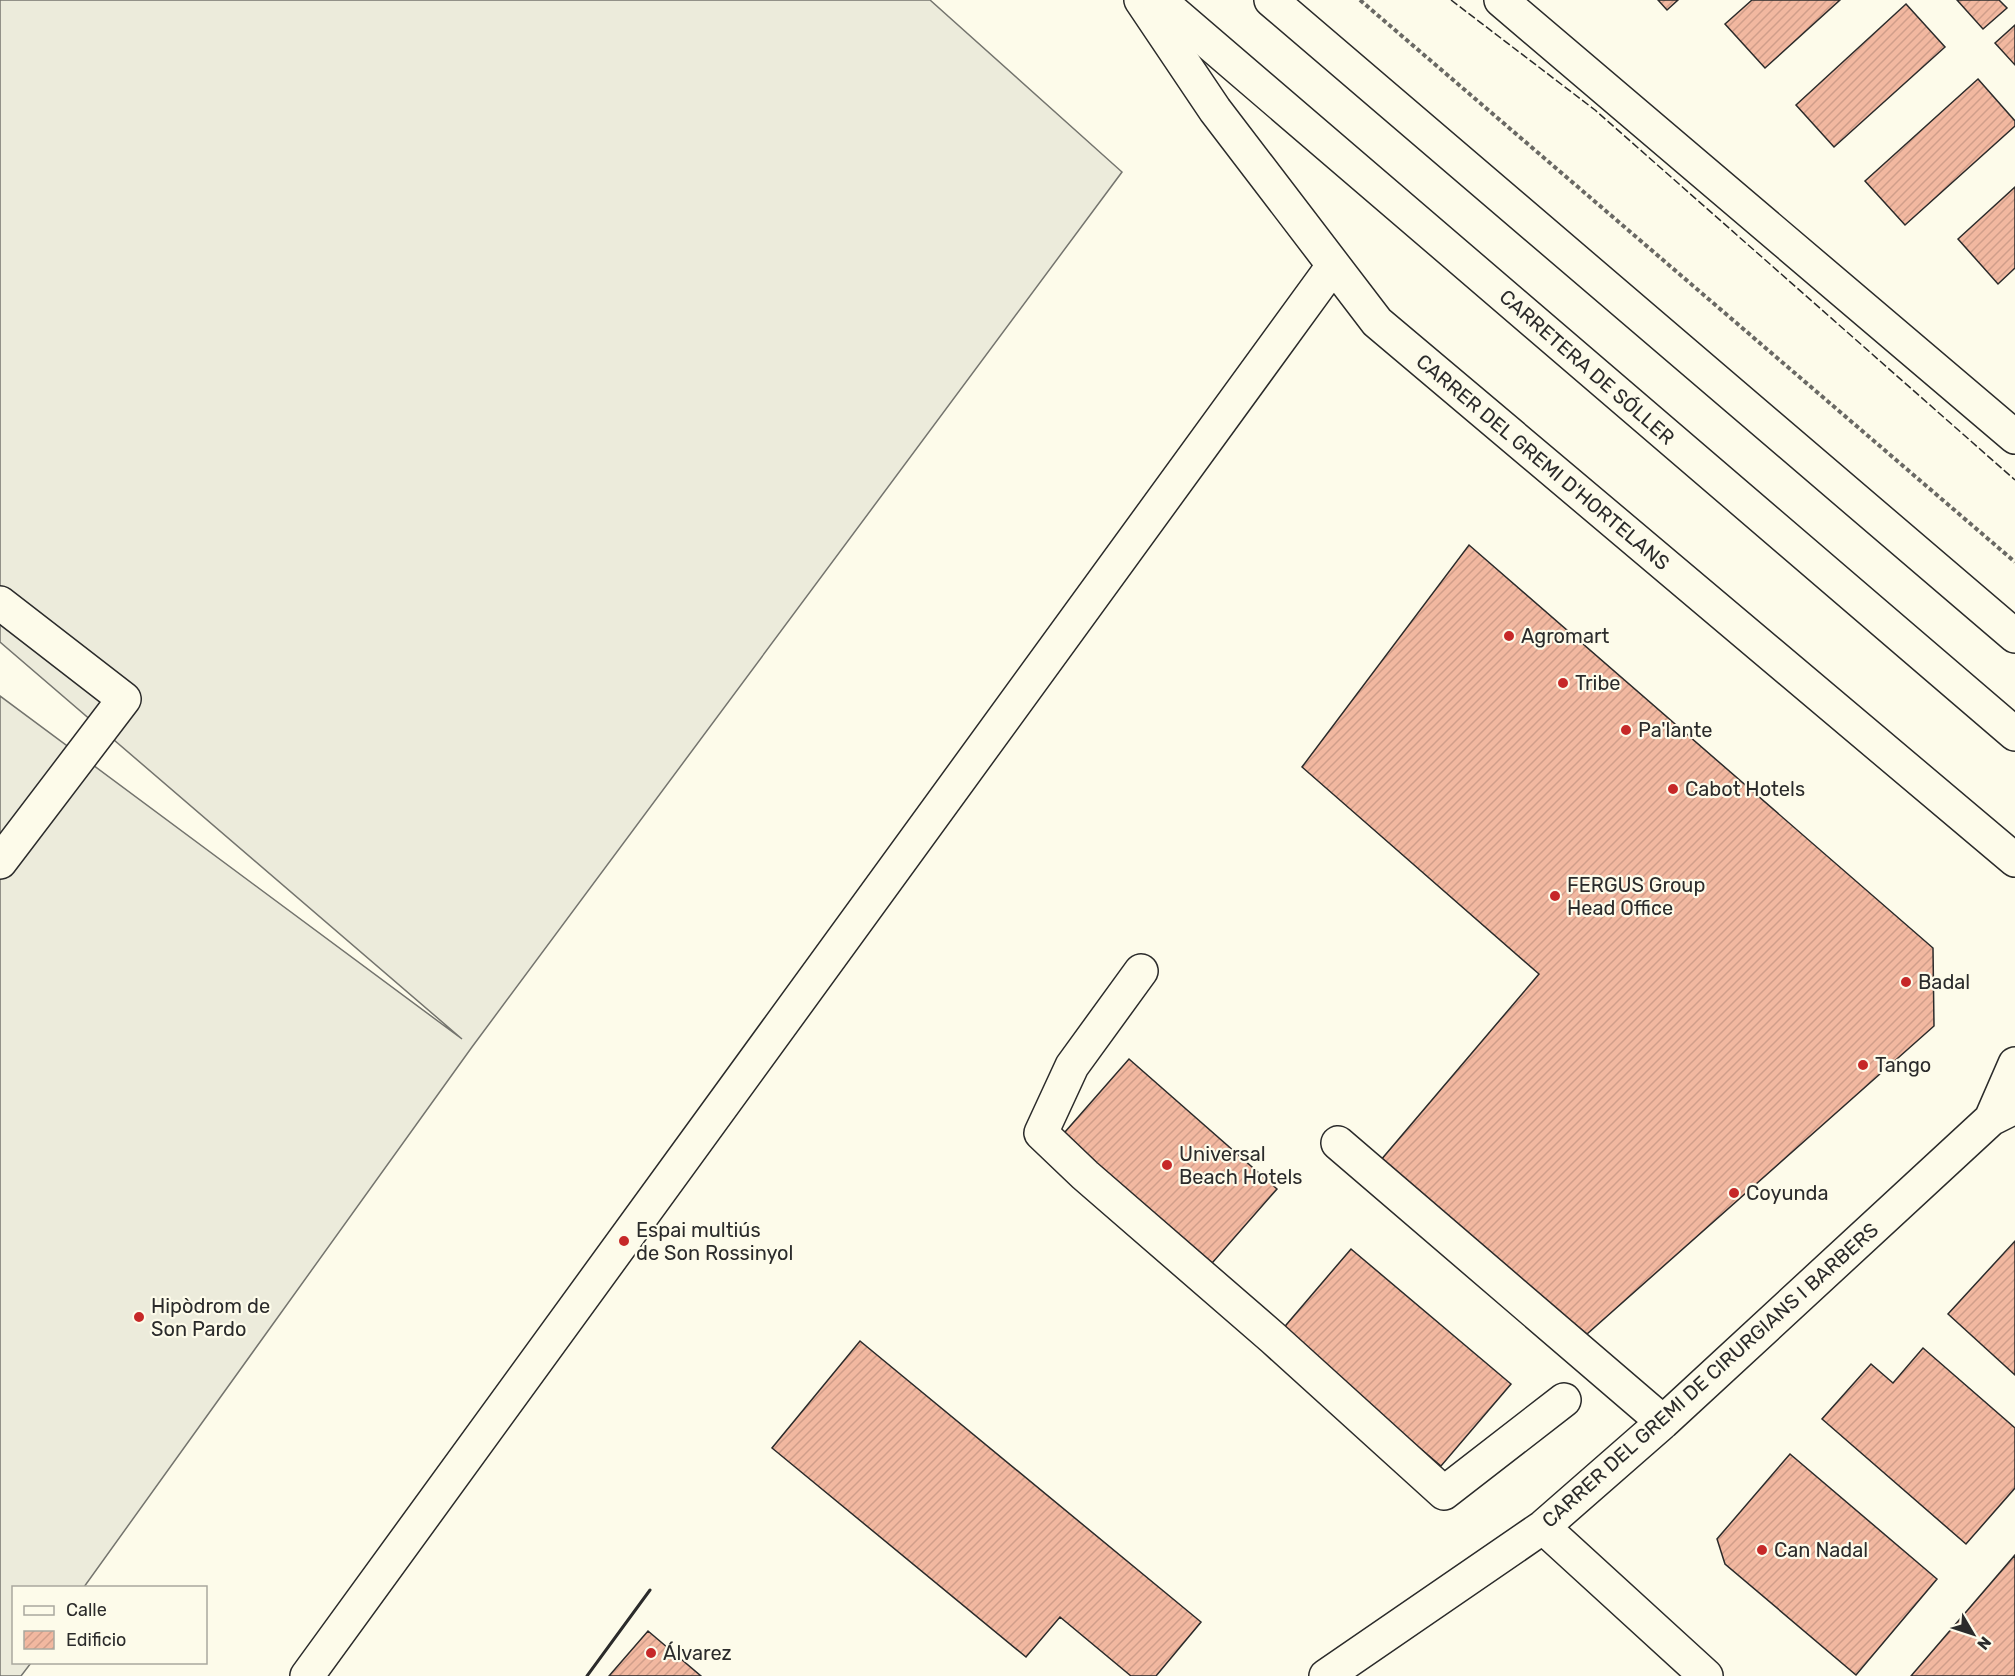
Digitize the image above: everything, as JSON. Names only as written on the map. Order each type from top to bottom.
[{"type":"street","name":"CARRER DEL GREMI D'HORTELANS","points":[[1141,0],[1215,110],[1377,322],[2007,852]]},
{"type":"street","name":"CARRETERA DE SÓLLER","points":[[1159,0],[2015,734]]},
{"type":"street","points":[[1271,0],[2015,636]]},
{"type":"street","points":[[1501,0],[2015,437]]},
{"type":"street","points":[[307,1676],[1333,266]]},
{"type":"street","points":[[0,603],[124,699],[0,862]]},
{"type":"street","points":[[2007,852],[2015,875]]},
{"type":"street","points":[[1141,971],[1072,1066],[1041,1133],[1085,1175],[1273,1338],[1444,1493],[1564,1400]]},
{"type":"street","points":[[2003,1113],[2015,1065]]},
{"type":"street","name":"CARRER DEL GREMI DE CIRURGIANS I BARBERS","points":[[1326,1676],[1543,1527],[1663,1422],[2003,1113]]},
{"type":"street","points":[[1338,1143],[1663,1422]]},
{"type":"street","points":[[1543,1527],[1706,1676]]},
{"type":"path","points":[[1360,0],[2015,562]]},
{"type":"shaded area","points":[[0,0],[930,0],[1122,172],[472,1047],[85,1586],[12,1586],[12,1664],[30,1664],[21,1676],[0,1676],[0,696],[462,1039],[0,642]]},
{"type":"building","points":[[1658,0],[1678,0],[1667,10]]},
{"type":"building","points":[[1752,0],[1840,0],[1765,68],[1725,24]]},
{"type":"building","points":[[1957,0],[1999,0],[2007,8],[1983,29]]},
{"type":"building","points":[[1906,4],[1945,47],[1834,147],[1796,105]]},
{"type":"building","points":[[2015,25],[2015,65],[1995,43]]},
{"type":"building","points":[[1978,79],[2015,121],[2015,126],[1905,225],[1865,181]]},
{"type":"building","points":[[2015,187],[2015,268],[1998,284],[1958,239]]},
{"type":"building","points":[[1469,545],[1933,948],[1934,1026],[1587,1334],[1375,1167],[1539,974],[1302,767]]},
{"type":"building","name":"Universal Beach Hotels","points":[[1129,1059],[1277,1189],[1206,1270],[1058,1140]]},
{"type":"building","points":[[2015,1241],[2015,1375],[1948,1314]]},
{"type":"building","points":[[1351,1249],[1511,1384],[1441,1466],[1281,1331]]},
{"type":"building","points":[[860,1341],[1201,1622],[1156,1676],[1131,1676],[1060,1617],[1026,1657],[772,1448]]},
{"type":"building","points":[[1923,1348],[2015,1428],[2015,1488],[1966,1544],[1822,1419],[1871,1364],[1893,1383]]},
{"type":"building","points":[[1790,1454],[1937,1579],[1856,1675],[1725,1564],[1717,1539]]},
{"type":"building","points":[[2015,1555],[2015,1676],[1911,1676]]},
{"type":"building","name":"Álvarez","points":[[648,1631],[701,1676],[609,1676]]},
{"type":"fence","points":[[1451,0],[1595,110],[2015,480]]},
{"type":"wall","points":[[587,1676],[650,1590]]},
{"type":"place","name":"Agromart","points":[[1509,636]]},
{"type":"place","name":"Tribe","points":[[1563,683]]},
{"type":"place","name":"Pa'lante","points":[[1626,730]]},
{"type":"place","name":"Cabot Hotels","points":[[1673,789]]},
{"type":"place","name":"FERGUS Group Head Office","points":[[1555,896]]},
{"type":"place","name":"Badal","points":[[1906,982]]},
{"type":"place","name":"Tango","points":[[1863,1065]]},
{"type":"place","name":"Universal Beach Hotels","points":[[1167,1165]]},
{"type":"place","name":"Coyunda","points":[[1734,1193]]},
{"type":"place","name":"Espai multiús de Son Rossinyol","points":[[624,1241]]},
{"type":"place","name":"Hipòdrom de Son Pardo","points":[[139,1317]]},
{"type":"place","name":"Can Nadal","points":[[1762,1550]]},
{"type":"place","name":"Álvarez","points":[[651,1653]]}]
